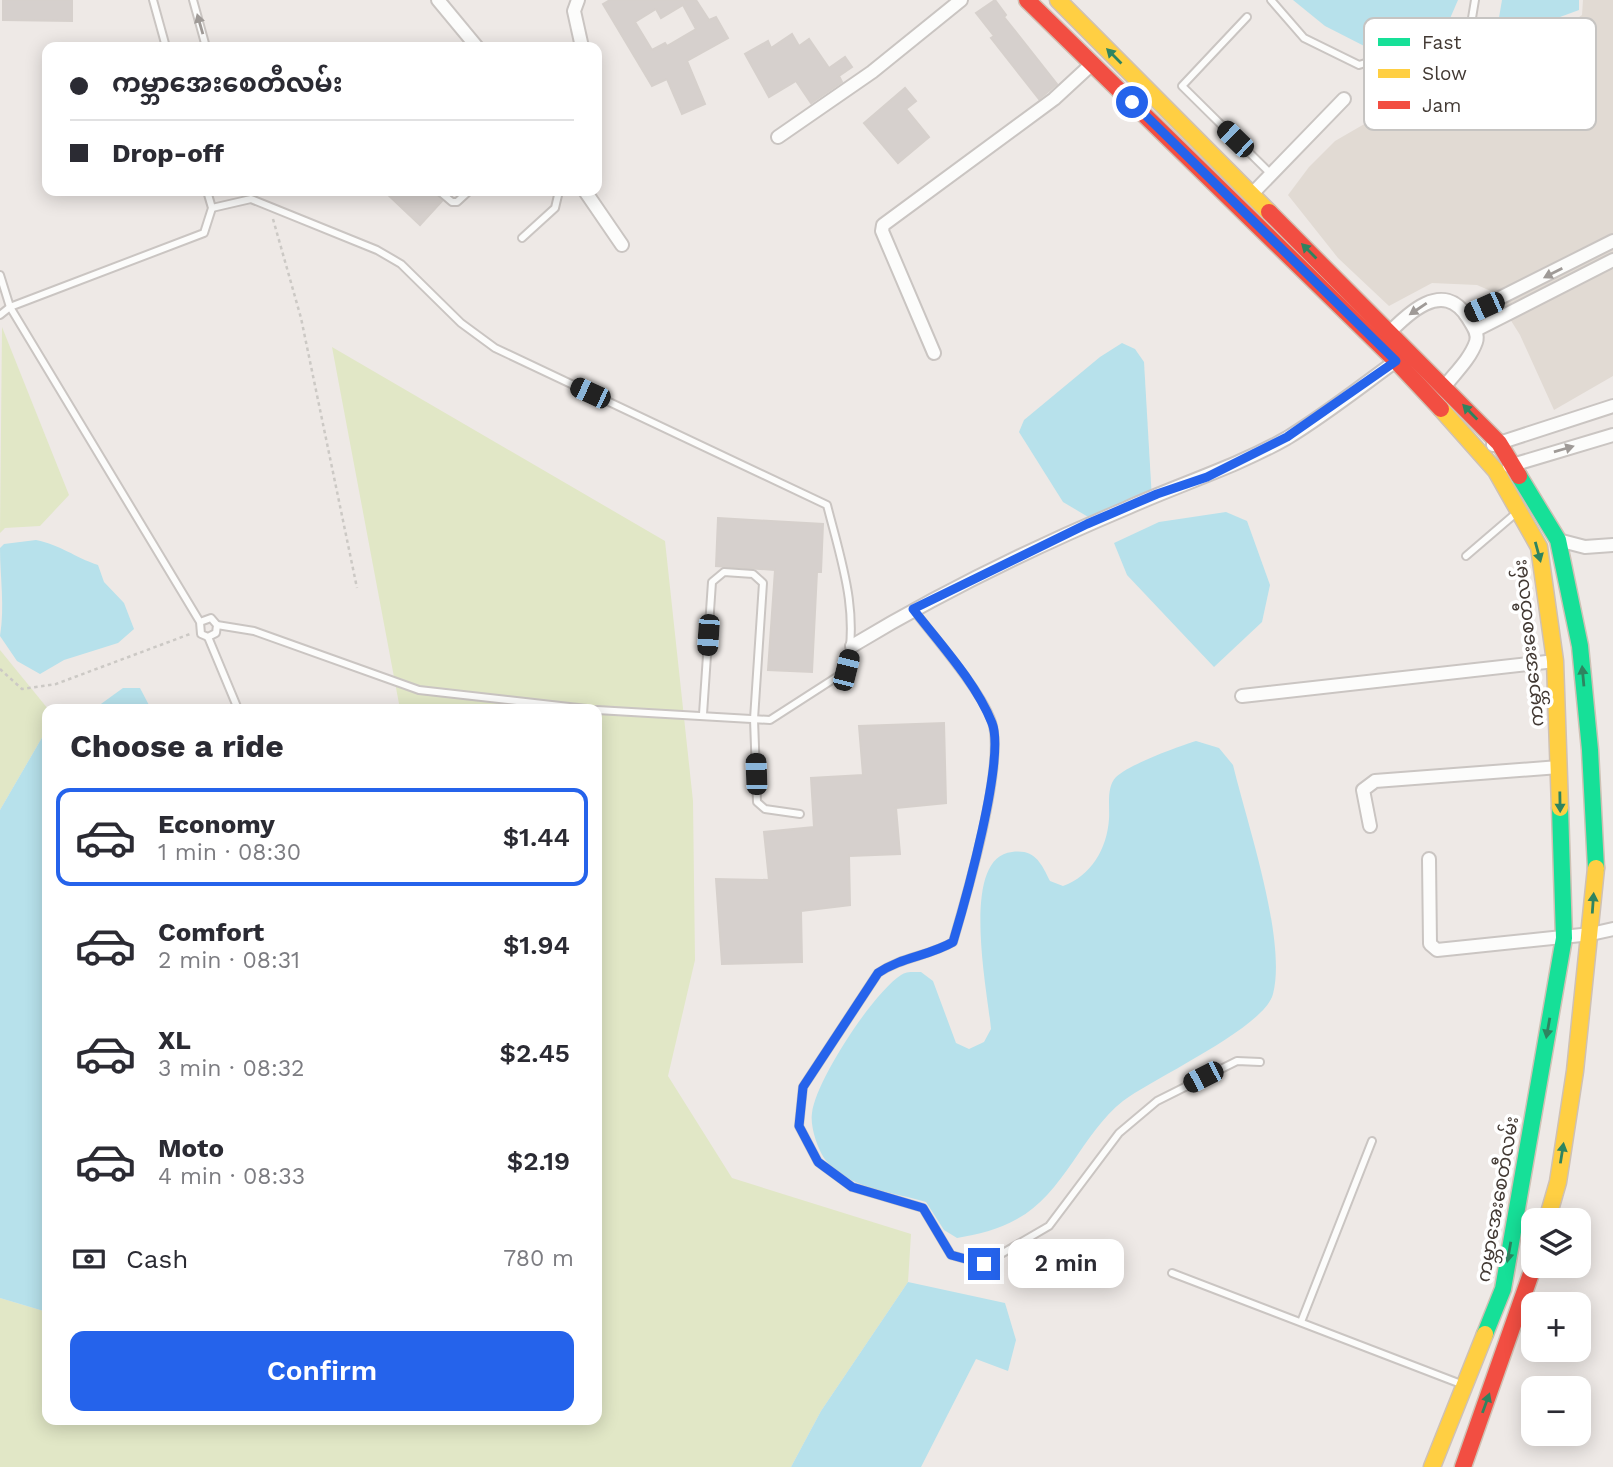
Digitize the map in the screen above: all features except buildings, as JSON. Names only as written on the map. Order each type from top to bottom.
[{"type":"main road","name":"ကမ္ဘာအေးစေတီလမ်း","points":[[1027,0],[1396,361],[1496,471],[1539,547],[1555,661],[1564,938],[1503,1289],[1432,1467]]},
{"type":"main road","points":[[1058,0],[1499,443],[1558,540],[1580,646],[1590,750],[1596,870],[1591,934],[1566,1133],[1550,1208]]},
{"type":"main road","points":[[1079,50],[1093,35]]},
{"type":"main road","points":[[1247,216],[1256,198]]},
{"type":"main road","points":[[1503,1289],[1521,1293]]},
{"type":"main road","points":[[1463,1467],[1521,1305]]},
{"type":"street","points":[[438,0],[473,42]]},
{"type":"street","points":[[578,0],[574,11],[581,42]]},
{"type":"street","points":[[778,137],[872,72],[961,0]]},
{"type":"street","points":[[934,353],[897,270],[882,232],[883,225],[1054,99],[1093,64]]},
{"type":"street","points":[[1256,198],[1271,174],[1344,99]]},
{"type":"street","points":[[588,196],[622,245]]},
{"type":"street","points":[[1466,315],[1613,241]]},
{"type":"street","points":[[1476,330],[1613,260]]},
{"type":"street","points":[[1378,344],[1417,308],[1443,299],[1461,306],[1476,330],[1477,339],[1470,356],[1445,386]]},
{"type":"street","points":[[852,646],[913,609],[1087,524],[1157,494],[1207,477],[1287,437],[1396,361]]},
{"type":"street","points":[[1480,451],[1613,406]]},
{"type":"street","points":[[1496,471],[1613,435]]},
{"type":"street","points":[[1558,540],[1585,547],[1613,545]]},
{"type":"street","points":[[1242,696],[1555,661]]},
{"type":"street","points":[[1370,826],[1363,790],[1375,781],[1559,767]]},
{"type":"street","points":[[1429,859],[1430,944],[1437,950],[1564,938],[1613,929]]},
{"type":"lane","points":[[153,0],[165,42]]},
{"type":"lane","points":[[193,0],[205,42]]},
{"type":"lane","points":[[1270,0],[1304,38],[1359,65],[1364,63]]},
{"type":"lane","points":[[1471,18],[1475,0]]},
{"type":"lane","points":[[1247,17],[1182,86],[1271,174]]},
{"type":"lane","points":[[0,315],[10,307],[204,233],[212,208],[208,196]]},
{"type":"lane","points":[[445,196],[452,202],[457,202],[464,196]]},
{"type":"lane","points":[[522,238],[555,208],[558,196]]},
{"type":"lane","points":[[212,208],[251,199],[377,250],[401,264],[461,323],[495,348],[827,505],[851,601],[852,646],[846,670],[770,720],[602,709]]},
{"type":"lane","points":[[0,275],[10,307],[200,622],[198,630],[208,637],[235,704]]},
{"type":"lane","points":[[1466,556],[1518,510]]},
{"type":"lane","points":[[703,714],[712,582],[723,572],[754,574],[760,577],[763,583],[754,719],[757,802],[765,809],[800,814]]},
{"type":"lane","points":[[913,609],[966,679],[993,725],[993,777],[953,942],[935,952],[894,962],[878,973],[803,1087],[799,1126],[818,1162],[852,1187],[923,1208],[951,1255],[984,1264],[1049,1226],[1119,1133],[1157,1101],[1237,1061],[1260,1062]]},
{"type":"lane","points":[[200,622],[211,618],[217,625],[254,631],[419,690],[543,704]]},
{"type":"lane","points":[[208,637],[216,633],[217,625]]},
{"type":"lane","points":[[1301,1322],[1372,1141]]},
{"type":"lane","points":[[1172,1273],[1464,1386]]},
{"type":"path","points":[[270,205],[300,318],[357,588]]},
{"type":"path","points":[[0,669],[22,689],[56,684],[198,630]]},
{"type":"shaded area","points":[[1583,0],[1613,0],[1613,376],[1554,410],[1520,335],[1493,292],[1477,285],[1432,283],[1389,306],[1338,258],[1288,195],[1309,167],[1335,141],[1364,124],[1364,130],[1596,130],[1596,18],[1578,18],[1582,15]]},
{"type":"green space","points":[[2,327],[69,495],[40,526],[5,528],[0,533]]},
{"type":"green space","points":[[332,347],[665,541],[693,801],[695,960],[668,1076],[732,1178],[911,1234],[908,1282],[821,1411],[791,1467],[0,1467],[0,1298],[42,1311],[42,1425],[602,1425],[602,704],[399,704]]},
{"type":"green space","points":[[0,650],[44,704],[42,738],[0,810]]},
{"type":"water","points":[[1293,0],[1458,0],[1450,18],[1364,18],[1364,46],[1325,26]]},
{"type":"water","points":[[1502,0],[1579,0],[1579,10],[1557,18],[1499,18]]},
{"type":"water","points":[[1122,343],[1135,349],[1144,362],[1152,500],[1095,521],[1063,502],[1019,432],[1024,420],[1100,357]]},
{"type":"water","points":[[1226,512],[1247,521],[1270,585],[1262,622],[1214,667],[1127,575],[1114,543],[1159,522]]},
{"type":"water","points":[[36,540],[98,565],[104,582],[124,603],[134,629],[118,643],[64,660],[40,674],[17,661],[0,636],[0,548],[4,544]]},
{"type":"water","points":[[123,688],[140,688],[148,704],[101,704]]},
{"type":"water","points":[[42,738],[42,1311],[0,1298],[0,810]]},
{"type":"water","points":[[1196,741],[1219,748],[1233,765],[1256,849],[1275,944],[1273,994],[1265,1007],[1230,1036],[1123,1101],[1096,1129],[1048,1195],[1017,1219],[995,1229],[957,1238],[944,1230],[926,1202],[870,1188],[833,1168],[824,1158],[817,1142],[812,1113],[816,1098],[835,1060],[876,1000],[903,974],[921,972],[933,981],[956,1043],[969,1049],[984,1042],[991,1029],[982,958],[981,901],[986,877],[996,860],[1012,852],[1032,855],[1050,881],[1063,886],[1082,876],[1096,860],[1105,841],[1110,792],[1116,777],[1142,761]]},
{"type":"water","points":[[908,1282],[1005,1303],[1016,1340],[1008,1371],[976,1359],[921,1467],[791,1467],[821,1411]]},
{"type":"traffic: fast","points":[[1519,476],[1558,540],[1580,646],[1590,750],[1596,868]]},
{"type":"traffic: fast","points":[[1485,1334],[1503,1289],[1564,938],[1560,808]]},
{"type":"traffic: slow","points":[[1058,0],[1269,212]]},
{"type":"traffic: slow","points":[[1441,409],[1496,471],[1539,547],[1555,661],[1560,808]]},
{"type":"traffic: slow","points":[[1550,1208],[1558,1182],[1575,1071],[1596,868]]},
{"type":"traffic: slow","points":[[1432,1467],[1485,1334]]},
{"type":"traffic: jam","points":[[1027,0],[1396,361],[1441,409]]},
{"type":"traffic: jam","points":[[1269,212],[1499,443],[1519,476]]},
{"type":"traffic: jam","points":[[1463,1467],[1529,1278]]},
{"type":"route","points":[[984,1264],[951,1255],[923,1208],[852,1187],[818,1162],[799,1126],[803,1087],[878,973],[894,962],[935,952],[953,942],[993,777],[993,725],[966,679],[913,609],[1087,524],[1157,494],[1207,477],[1287,437],[1396,361],[1132,102]]}]
